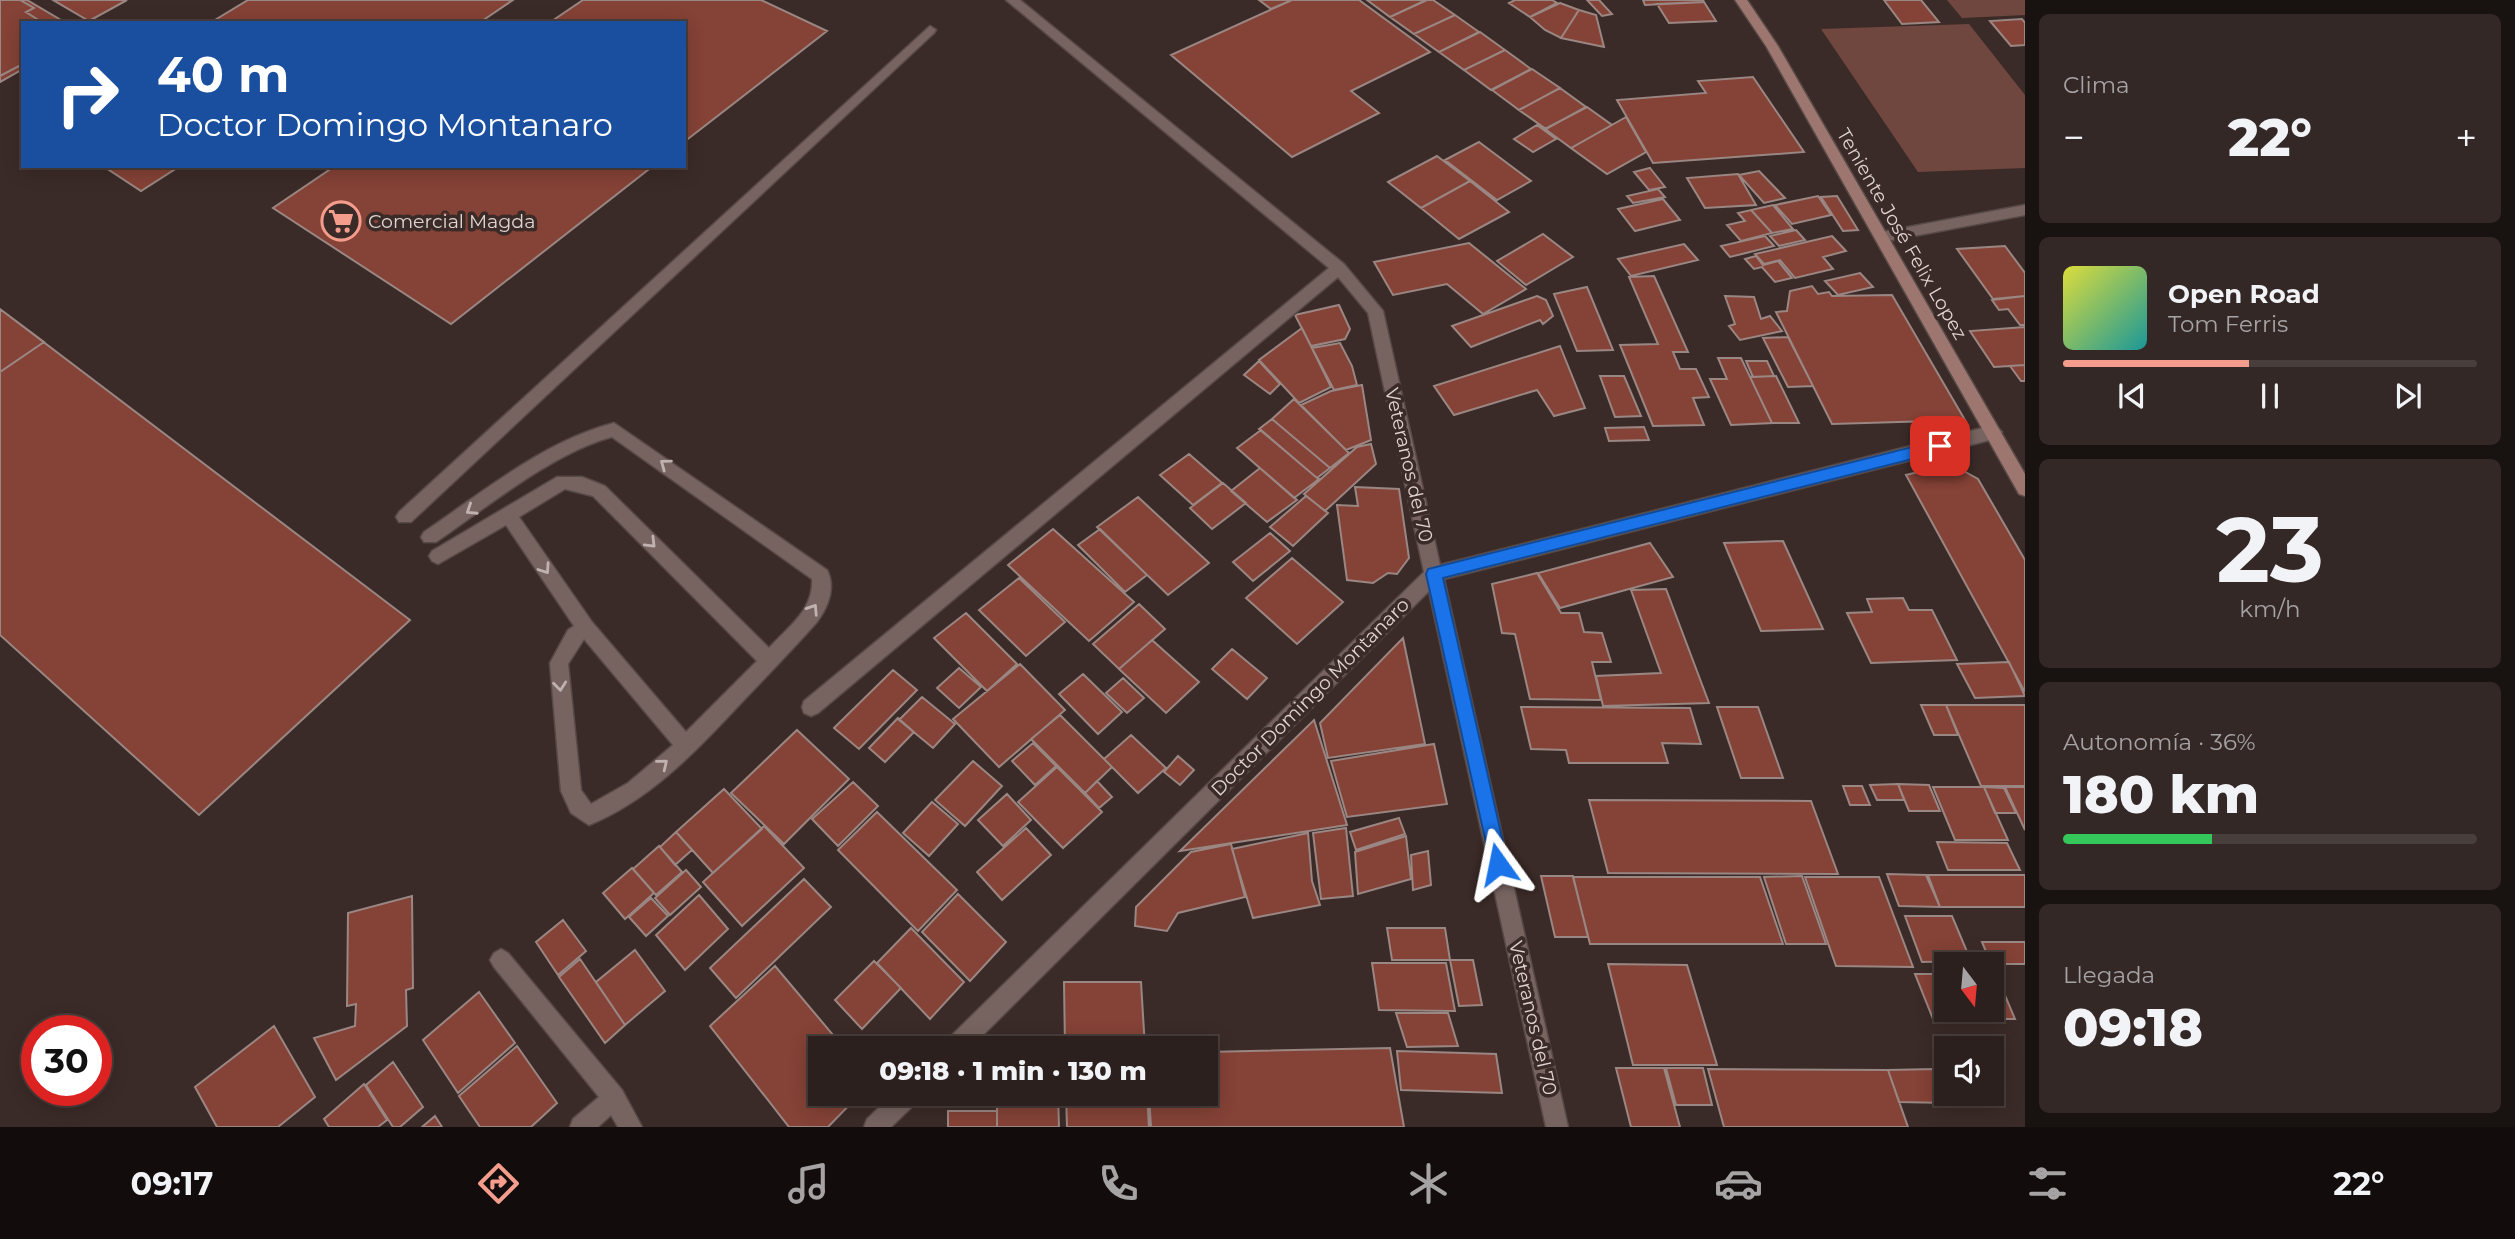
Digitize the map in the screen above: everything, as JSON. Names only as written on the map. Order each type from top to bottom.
[{"type":"main road","name":"Teniente José Felix Lopez","points":[[1741,0],[1772,46],[2025,489]]},
{"type":"street","name":"Veteranos del 70","points":[[1012,0],[1339,268],[1375,311],[1557,1127]]},
{"type":"street","points":[[405,517],[930,30]]},
{"type":"street","points":[[1882,237],[2025,210]]},
{"type":"street","points":[[811,707],[1339,268]]},
{"type":"street","points":[[430,537],[570,446],[599,431],[614,430],[821,575],[823,590],[817,608],[769,661],[686,746],[600,813],[589,815],[578,806],[571,791],[559,663],[574,636],[586,628]]},
{"type":"street","points":[[1434,574],[1994,432]]},
{"type":"street","points":[[438,556],[563,482],[582,484],[599,491],[769,661]]},
{"type":"street","points":[[507,513],[586,628],[686,746]]},
{"type":"street","name":"Doctor Domingo Montanaro","points":[[967,1036],[1434,574]]},
{"type":"street","points":[[501,960],[614,1098],[631,1127]]},
{"type":"street","points":[[581,1127],[614,1098]]},
{"type":"street","points":[[875,1127],[897,1106]]},
{"type":"shaded area","points":[[1947,0],[2025,0],[2025,15],[1962,18]]},
{"type":"shaded area","points":[[1969,24],[2025,95],[2025,168],[1918,172],[1821,29]]},
{"type":"building","points":[[0,0],[27,0],[63,21],[21,21],[21,70],[0,82]]},
{"type":"building","points":[[0,0],[20,0],[34,8],[26,12],[40,21],[21,21],[21,65],[0,76]]},
{"type":"building","points":[[53,0],[127,0],[89,21]]},
{"type":"building","points":[[248,0],[513,0],[482,21],[213,21]]},
{"type":"building","points":[[583,0],[761,0],[827,31],[686,140],[686,21],[552,21]]},
{"type":"building","points":[[1259,0],[1292,0],[1271,9]]},
{"type":"building","points":[[1292,0],[1359,0],[1430,52],[1351,91],[1379,113],[1292,157],[1171,55]]},
{"type":"building","points":[[1367,0],[1426,0],[1390,17]]},
{"type":"building","points":[[1427,0],[1433,0],[1455,15],[1414,34],[1390,17]]},
{"type":"building","points":[[1515,0],[1552,0],[1557,3],[1530,17],[1509,3]]},
{"type":"building","points":[[1587,0],[1599,0],[1612,14],[1602,16]]},
{"type":"building","points":[[1643,0],[1703,0],[1704,2],[1645,5]]},
{"type":"building","points":[[1884,0],[1921,0],[1939,22],[1902,24]]},
{"type":"building","points":[[1704,2],[1716,21],[1669,23],[1657,4]]},
{"type":"building","points":[[1560,3],[1579,10],[1561,38],[1545,30],[1530,17]]},
{"type":"building","points":[[1579,10],[1596,15],[1604,47],[1561,38]]},
{"type":"building","points":[[1455,15],[1479,32],[1439,52],[1414,34]]},
{"type":"building","points":[[2022,19],[2025,23],[2025,45],[2011,46],[1990,21]]},
{"type":"building","points":[[1480,32],[1505,50],[1464,70],[1439,52]]},
{"type":"building","points":[[1505,50],[1531,69],[1491,90],[1464,70]]},
{"type":"building","points":[[1532,69],[1560,88],[1519,110],[1492,90]]},
{"type":"building","points":[[1753,77],[1804,152],[1653,163],[1617,100],[1706,93],[1698,81]]},
{"type":"building","points":[[1560,88],[1586,107],[1546,129],[1519,110]]},
{"type":"building","points":[[1587,107],[1612,125],[1571,148],[1545,129]]},
{"type":"building","points":[[1626,117],[1646,152],[1607,174],[1571,148]]},
{"type":"building","points":[[1537,125],[1556,139],[1533,152],[1514,139]]},
{"type":"building","points":[[1479,142],[1531,181],[1497,200],[1445,160]]},
{"type":"building","points":[[1437,156],[1470,181],[1421,208],[1388,182]]},
{"type":"building","points":[[106,168],[177,168],[141,191]]},
{"type":"building","points":[[332,168],[650,168],[451,324],[273,208]]},
{"type":"building","points":[[1650,168],[1665,187],[1649,190],[1634,172]]},
{"type":"building","points":[[1759,171],[1785,198],[1764,203],[1739,175]]},
{"type":"building","points":[[1738,174],[1756,205],[1705,208],[1687,178]]},
{"type":"building","points":[[1470,181],[1509,212],[1459,239],[1421,208]]},
{"type":"building","points":[[1658,189],[1665,197],[1633,203],[1627,196]]},
{"type":"building","points":[[1818,196],[1831,215],[1792,224],[1775,205]]},
{"type":"building","points":[[1837,196],[1858,230],[1843,231],[1821,197]]},
{"type":"building","points":[[1663,199],[1680,220],[1635,231],[1618,209]]},
{"type":"building","points":[[1773,205],[1793,229],[1772,233],[1751,210]]},
{"type":"building","points":[[1751,210],[1772,233],[1741,241],[1727,225],[1745,221],[1738,213]]},
{"type":"building","points":[[1796,230],[1805,240],[1779,246],[1770,236]]},
{"type":"building","points":[[1543,234],[1573,257],[1526,285],[1497,261]]},
{"type":"building","points":[[1765,236],[1774,246],[1730,257],[1721,246]]},
{"type":"building","points":[[1832,236],[1846,251],[1823,257],[1833,269],[1795,278],[1780,260],[1764,264],[1755,254]]},
{"type":"building","points":[[1469,243],[1526,289],[1483,314],[1447,284],[1393,295],[1374,262]]},
{"type":"building","points":[[1684,244],[1698,260],[1631,276],[1618,259]]},
{"type":"building","points":[[2005,246],[2025,273],[2025,296],[1993,299],[1957,249]]},
{"type":"building","points":[[1756,256],[1763,265],[1778,261],[1792,278],[1775,282],[1762,267],[1754,269],[1745,259]]},
{"type":"building","points":[[1860,273],[1873,287],[1838,295],[1825,281]]},
{"type":"building","points":[[1654,276],[1688,352],[1673,352],[1680,369],[1696,369],[1709,397],[1693,398],[1704,425],[1653,426],[1620,345],[1658,344],[1629,277]]},
{"type":"building","points":[[1812,286],[1818,294],[1829,292],[1832,296],[1892,295],[1965,420],[1832,424],[1776,312],[1787,311],[1790,291]]},
{"type":"building","points":[[1587,287],[1613,350],[1577,351],[1554,294]]},
{"type":"building","points":[[1537,296],[1546,300],[1553,316],[1543,324],[1540,320],[1471,347],[1452,326]]},
{"type":"building","points":[[1725,296],[1754,297],[1761,319],[1770,316],[1782,331],[1740,340],[1729,326],[1735,324]]},
{"type":"building","points":[[2025,296],[2025,325],[2020,325],[2008,309],[1999,310],[1992,300]]},
{"type":"building","points":[[1339,305],[1350,329],[1345,339],[1311,346],[1295,315]]},
{"type":"building","points":[[0,309],[410,620],[199,815],[0,635]]},
{"type":"building","points":[[0,309],[44,342],[0,372]]},
{"type":"building","points":[[2025,327],[2025,365],[1994,367],[1970,331]]},
{"type":"building","points":[[1302,328],[1331,387],[1299,403],[1259,360]]},
{"type":"building","points":[[1788,337],[1813,386],[1788,387],[1763,338]]},
{"type":"building","points":[[1340,343],[1352,366],[1357,385],[1334,390],[1312,348]]},
{"type":"building","points":[[1560,346],[1585,408],[1554,416],[1537,390],[1454,415],[1434,386]]},
{"type":"building","points":[[1718,358],[1741,358],[1772,423],[1731,425],[1710,379],[1727,379]]},
{"type":"building","points":[[1259,361],[1280,384],[1270,394],[1244,375]]},
{"type":"building","points":[[1746,361],[1767,361],[1774,376],[1753,377]]},
{"type":"building","points":[[2025,365],[2025,381],[2021,381],[2010,366]]},
{"type":"building","points":[[1600,376],[1624,376],[1641,416],[1615,417]]},
{"type":"building","points":[[1776,376],[1799,423],[1772,423],[1750,377]]},
{"type":"building","points":[[1362,385],[1371,440],[1346,450],[1301,405],[1331,391]]},
{"type":"building","points":[[1294,399],[1349,453],[1330,468],[1272,419]]},
{"type":"building","points":[[1272,419],[1330,468],[1317,478],[1259,429]]},
{"type":"building","points":[[1644,427],[1649,440],[1609,441],[1605,428]]},
{"type":"building","points":[[1261,430],[1319,479],[1294,498],[1237,448]]},
{"type":"building","points":[[1371,444],[1376,464],[1325,511],[1304,494],[1357,447]]},
{"type":"building","points":[[1189,454],[1222,483],[1193,505],[1160,475]]},
{"type":"building","points":[[1951,464],[1978,479],[2025,560],[2025,692],[1906,475]]},
{"type":"building","points":[[1260,468],[1297,500],[1267,522],[1231,491]]},
{"type":"building","points":[[1223,483],[1246,503],[1212,529],[1190,508]]},
{"type":"building","points":[[1355,487],[1399,489],[1409,558],[1397,574],[1388,573],[1373,583],[1347,580],[1337,505],[1358,506]]},
{"type":"building","points":[[1306,496],[1328,513],[1293,546],[1270,527]]},
{"type":"building","points":[[1138,497],[1209,563],[1168,595],[1097,527]]},
{"type":"building","points":[[1053,529],[1134,602],[1089,641],[1008,565]]},
{"type":"building","points":[[1100,529],[1147,575],[1125,592],[1078,545]]},
{"type":"building","points":[[1270,533],[1290,551],[1253,581],[1233,562]]},
{"type":"building","points":[[1783,541],[1823,629],[1761,631],[1724,543]]},
{"type":"building","points":[[1650,543],[1673,577],[1560,608],[1538,573]]},
{"type":"building","points":[[1292,558],[1343,602],[1297,644],[1246,598]]},
{"type":"building","points":[[1537,573],[1561,613],[1579,613],[1584,632],[1602,633],[1611,662],[1592,662],[1601,700],[1530,699],[1515,634],[1502,633],[1492,584]]},
{"type":"building","points":[[1019,578],[1065,622],[1026,656],[979,610]]},
{"type":"building","points":[[1666,589],[1709,703],[1603,706],[1596,676],[1661,673],[1631,590]]},
{"type":"building","points":[[1903,598],[1909,610],[1932,610],[1957,660],[1871,663],[1847,613],[1872,612],[1867,599]]},
{"type":"building","points":[[1139,604],[1165,629],[1119,669],[1093,644]]},
{"type":"building","points":[[966,613],[1017,664],[987,691],[934,638]]},
{"type":"building","points":[[1403,638],[1425,744],[1328,758],[1320,723]]},
{"type":"building","points":[[1152,640],[1199,682],[1166,713],[1119,669]]},
{"type":"building","points":[[1232,649],[1267,678],[1247,699],[1212,669]]},
{"type":"building","points":[[2009,662],[2025,696],[1975,698],[1957,664]]},
{"type":"building","points":[[1020,664],[1065,710],[999,767],[953,719]]},
{"type":"building","points":[[959,668],[981,687],[959,708],[937,688]]},
{"type":"building","points":[[893,670],[917,690],[859,749],[834,728]]},
{"type":"building","points":[[1083,674],[1122,712],[1098,734],[1059,694]]},
{"type":"building","points":[[1123,678],[1144,698],[1127,713],[1106,693]]},
{"type":"building","points":[[922,697],[955,724],[933,748],[899,720]]},
{"type":"building","points":[[1921,705],[1946,705],[1958,735],[1934,735]]},
{"type":"building","points":[[1946,705],[2025,705],[2025,786],[1981,786]]},
{"type":"building","points":[[1521,707],[1690,708],[1701,744],[1662,743],[1668,763],[1569,763],[1566,750],[1531,749]]},
{"type":"building","points":[[1717,707],[1758,707],[1783,778],[1741,778]]},
{"type":"building","points":[[1060,715],[1112,767],[1085,793],[1031,739]]},
{"type":"building","points":[[898,718],[914,732],[885,762],[869,748]]},
{"type":"building","points":[[1314,720],[1347,825],[1180,851]]},
{"type":"building","points":[[797,730],[849,779],[784,844],[731,793]]},
{"type":"building","points":[[1131,735],[1166,768],[1138,793],[1104,759]]},
{"type":"building","points":[[1033,743],[1056,766],[1035,785],[1012,761]]},
{"type":"building","points":[[1434,744],[1447,804],[1347,817],[1331,761]]},
{"type":"building","points":[[1178,756],[1194,770],[1180,785],[1164,772]]},
{"type":"building","points":[[973,761],[1002,786],[965,826],[935,800]]},
{"type":"building","points":[[1057,767],[1102,812],[1063,848],[1018,802]]},
{"type":"building","points":[[1097,781],[1112,797],[1099,808],[1085,793]]},
{"type":"building","points":[[853,782],[878,806],[838,846],[812,819]]},
{"type":"building","points":[[1898,784],[1904,800],[1877,800],[1870,785]]},
{"type":"building","points":[[1898,784],[1929,785],[1940,811],[1909,811]]},
{"type":"building","points":[[1843,786],[1862,786],[1870,805],[1850,805]]},
{"type":"building","points":[[1933,787],[1984,787],[2008,840],[1955,840]]},
{"type":"building","points":[[1984,787],[2004,788],[2016,813],[1995,813]]},
{"type":"building","points":[[2005,787],[2025,787],[2025,830]]},
{"type":"building","points":[[724,789],[762,829],[713,873],[676,832]]},
{"type":"building","points":[[1007,794],[1031,820],[1003,846],[978,820]]},
{"type":"building","points":[[1589,800],[1811,801],[1838,874],[1608,873]]},
{"type":"building","points":[[932,802],[958,824],[929,856],[903,833]]},
{"type":"building","points":[[877,812],[957,890],[918,931],[838,850]]},
{"type":"building","points":[[1399,818],[1405,834],[1356,850],[1350,832]]},
{"type":"building","points":[[764,826],[804,868],[742,926],[703,882]]},
{"type":"building","points":[[1026,828],[1051,855],[1002,900],[977,872]]},
{"type":"building","points":[[1346,828],[1353,896],[1321,899],[1313,833]]},
{"type":"building","points":[[676,832],[692,850],[675,865],[660,847]]},
{"type":"building","points":[[1308,833],[1312,881],[1320,905],[1253,918],[1232,849]]},
{"type":"building","points":[[1406,836],[1411,879],[1358,894],[1355,852]]},
{"type":"building","points":[[1937,842],[2007,843],[2020,870],[1948,870]]},
{"type":"building","points":[[1231,844],[1245,897],[1178,913],[1167,931],[1135,926],[1136,907],[1191,852]]},
{"type":"building","points":[[659,846],[682,872],[656,895],[633,869]]},
{"type":"building","points":[[1428,851],[1431,885],[1413,890],[1411,855]]},
{"type":"building","points":[[632,868],[654,893],[625,919],[603,893]]},
{"type":"building","points":[[686,870],[701,887],[670,915],[655,898]]},
{"type":"building","points":[[1887,874],[1926,875],[1940,907],[1899,906]]},
{"type":"building","points":[[1928,875],[2025,875],[2025,907],[1940,907]]},
{"type":"building","points":[[1541,876],[1573,876],[1588,937],[1555,937]]},
{"type":"building","points":[[1802,876],[1826,944],[1786,944],[1764,877]]},
{"type":"building","points":[[1573,877],[1760,877],[1783,944],[1590,944]]},
{"type":"building","points":[[1805,877],[1879,877],[1913,967],[1836,966]]},
{"type":"building","points":[[804,879],[831,907],[736,998],[710,968]]},
{"type":"building","points":[[958,894],[1006,942],[970,981],[922,932]]},
{"type":"building","points":[[699,895],[728,929],[685,970],[656,935]]},
{"type":"building","points":[[412,896],[413,988],[406,990],[407,1026],[336,1080],[314,1038],[355,1026],[356,1004],[347,1006],[348,913]]},
{"type":"building","points":[[651,898],[668,916],[646,936],[629,917]]},
{"type":"building","points":[[1905,916],[1952,916],[1967,952],[1934,952],[1934,962],[1922,962]]},
{"type":"building","points":[[563,920],[586,951],[558,975],[536,942]]},
{"type":"building","points":[[911,928],[964,982],[930,1019],[877,963]]},
{"type":"building","points":[[1387,928],[1445,928],[1450,960],[1392,960]]},
{"type":"building","points":[[1982,942],[2025,942],[2025,964],[2004,964],[2004,952],[1986,952]]},
{"type":"building","points":[[635,950],[665,991],[625,1025],[596,982]]},
{"type":"building","points":[[580,959],[625,1025],[605,1043],[559,977]]},
{"type":"building","points":[[1450,960],[1473,960],[1482,1005],[1459,1006]]},
{"type":"building","points":[[874,961],[901,988],[862,1029],[835,1000]]},
{"type":"building","points":[[1372,963],[1446,963],[1455,1011],[1379,1010]]},
{"type":"building","points":[[1608,964],[1687,965],[1717,1065],[1633,1065]]},
{"type":"building","points":[[775,966],[834,1036],[808,1036],[808,1106],[848,1106],[828,1127],[789,1127],[710,1026]]},
{"type":"building","points":[[1915,974],[1934,974],[1933,1019]]},
{"type":"building","points":[[1064,982],[1141,982],[1144,1036],[1065,1036]]},
{"type":"building","points":[[479,992],[515,1043],[458,1093],[423,1040]]},
{"type":"building","points":[[2004,993],[2015,1019],[2004,1019]]},
{"type":"building","points":[[1396,1013],[1448,1013],[1458,1046],[1407,1047]]},
{"type":"building","points":[[274,1026],[315,1097],[278,1127],[217,1127],[195,1087]]},
{"type":"building","points":[[517,1046],[557,1103],[531,1127],[480,1127],[459,1096]]},
{"type":"building","points":[[1390,1048],[1404,1127],[1151,1127],[1150,1106],[1218,1106],[1218,1052]]},
{"type":"building","points":[[1397,1051],[1496,1054],[1502,1093],[1401,1090]]},
{"type":"building","points":[[393,1062],[423,1107],[400,1127],[393,1127],[366,1085]]},
{"type":"building","points":[[1616,1068],[1664,1068],[1680,1127],[1631,1127]]},
{"type":"building","points":[[1666,1068],[1703,1068],[1712,1105],[1676,1105]]},
{"type":"building","points":[[1708,1069],[1888,1070],[1908,1127],[1724,1127]]},
{"type":"building","points":[[1934,1069],[1934,1103],[1899,1102],[1888,1070]]},
{"type":"building","points":[[364,1084],[387,1120],[378,1127],[329,1127],[324,1119]]},
{"type":"building","points":[[997,1106],[1058,1106],[1059,1127],[997,1127]]},
{"type":"building","points":[[1066,1106],[1148,1106],[1149,1127],[1067,1127]]},
{"type":"building","points":[[948,1111],[997,1111],[997,1127],[948,1127]]},
{"type":"building","points":[[435,1116],[442,1127],[422,1127]]},
{"type":"place","name":"Comercial Magda","points":[[341,221]]},
{"type":"route","points":[[1498,864],[1434,574],[1940,446]]}]
